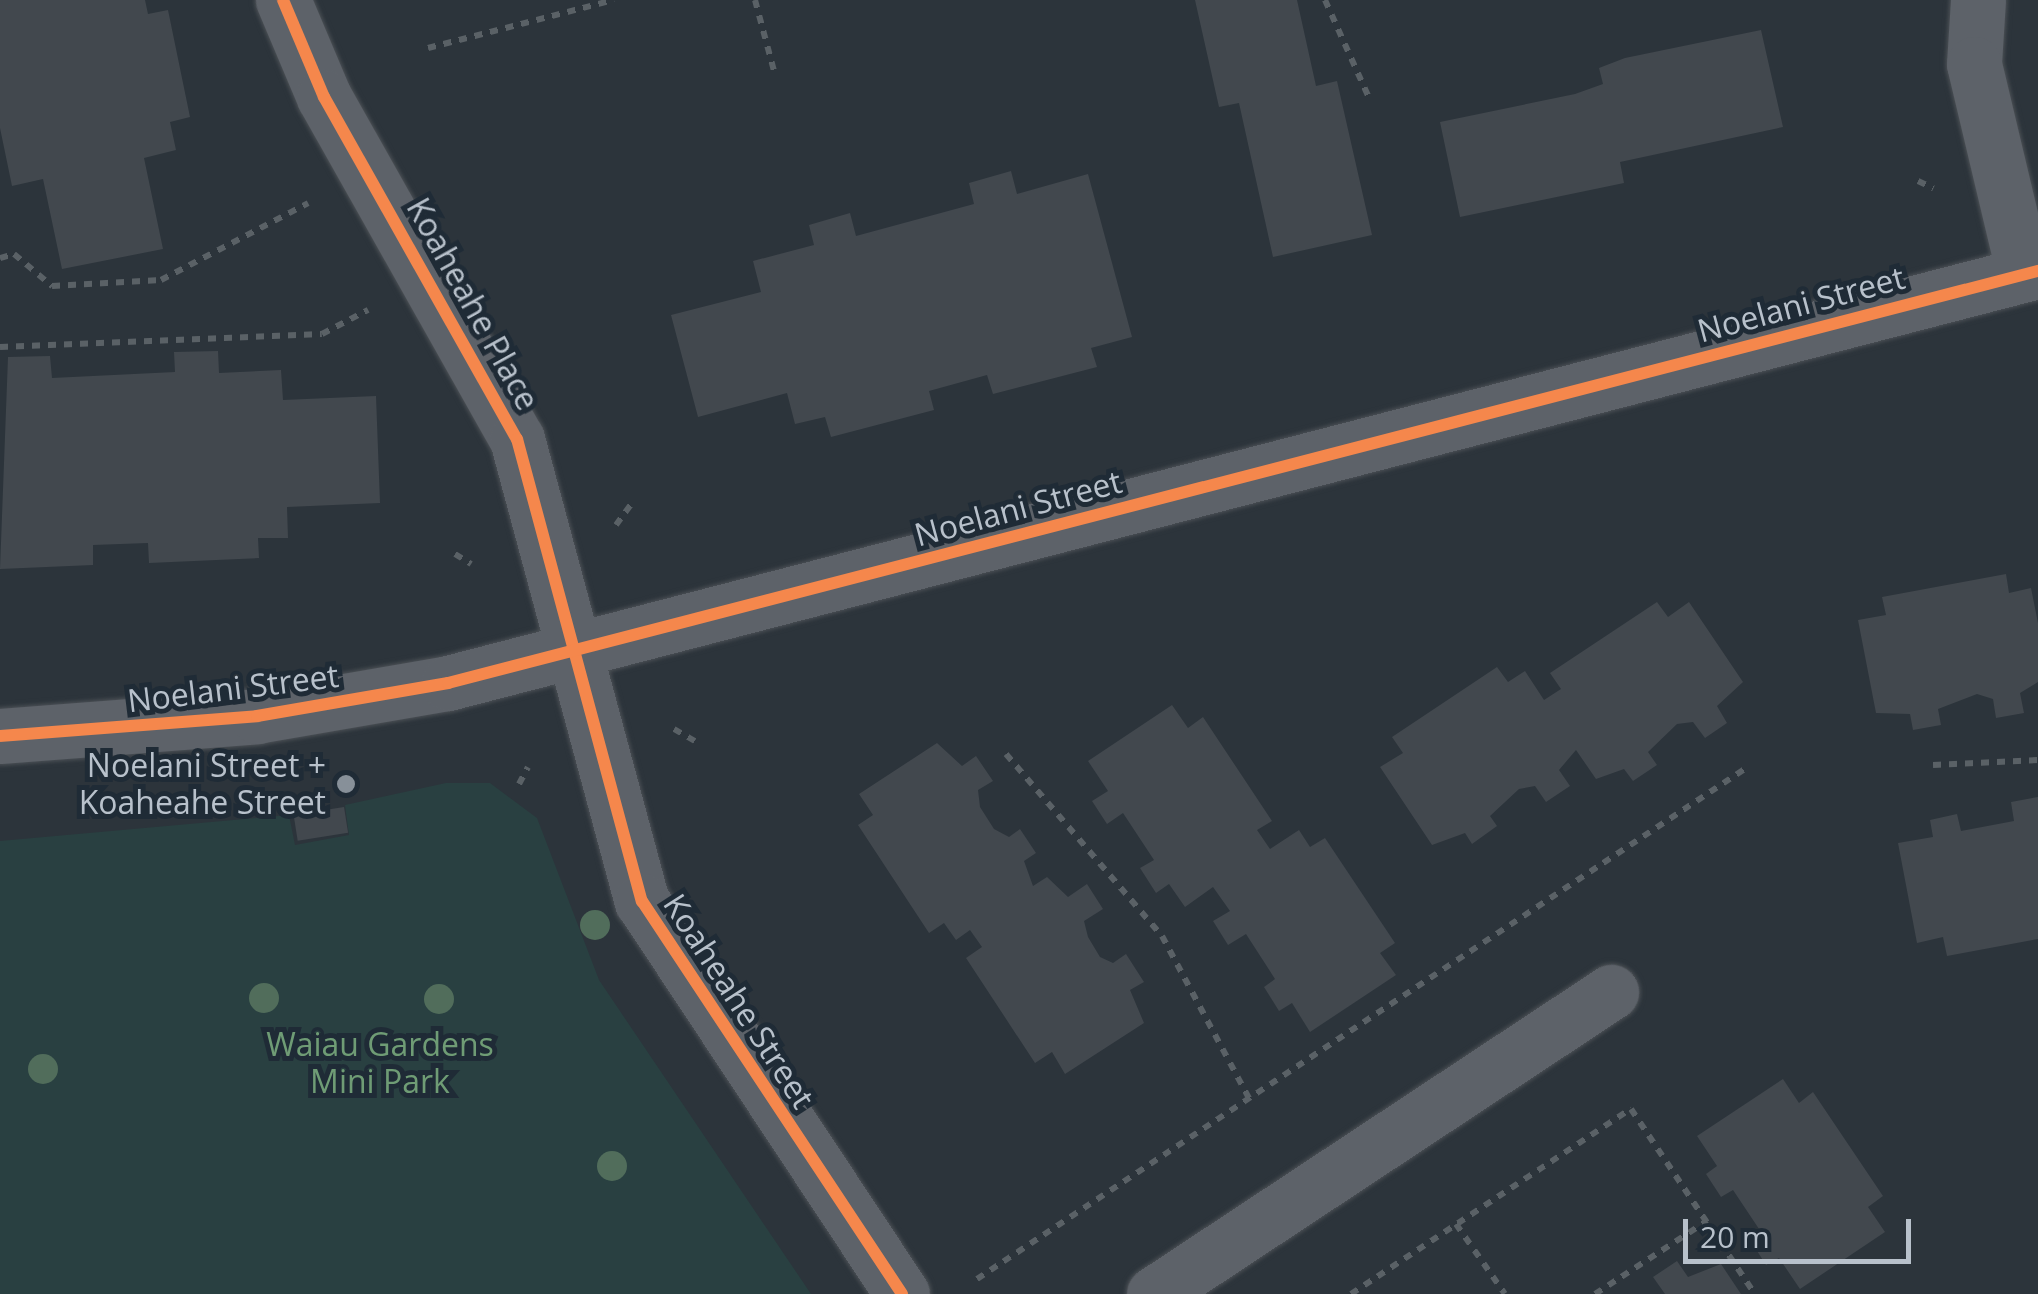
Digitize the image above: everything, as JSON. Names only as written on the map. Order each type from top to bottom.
[{"type":"street","name":"Koaheahe Place","points":[[283,0],[324,98],[492,383],[578,651]]},
{"type":"street","points":[[1978,0],[1974,64],[2031,272]]},
{"type":"street","name":"Noelani Street","points":[[0,736],[257,716],[578,651],[2031,272]]},
{"type":"street","name":"Koaheahe Street","points":[[578,651],[642,901],[902,1294]]},
{"type":"street","points":[[1154,1294],[1611,992]]},
{"type":"path","points":[[428,48],[614,0]]},
{"type":"path","points":[[755,0],[774,72]]},
{"type":"path","points":[[1326,0],[1369,98]]},
{"type":"path","points":[[1918,182],[1934,188]]},
{"type":"path","points":[[0,258],[14,254],[52,286],[162,280],[309,203]]},
{"type":"path","points":[[0,347],[322,334],[370,309]]},
{"type":"path","points":[[616,526],[630,504]]},
{"type":"path","points":[[455,554],[472,564]]},
{"type":"path","points":[[674,729],[695,740]]},
{"type":"path","points":[[1006,754],[1162,936],[1249,1098]]},
{"type":"path","points":[[1932,764],[2038,760]]},
{"type":"path","points":[[519,784],[528,767]]},
{"type":"path","points":[[978,1278],[1746,768]]},
{"type":"path","points":[[1351,1294],[1630,1109],[1755,1294]]},
{"type":"path","points":[[1595,1294],[1707,1221]]},
{"type":"path","points":[[1456,1224],[1505,1294]]},
{"type":"green space","name":"Waiau Gardens Mini Park","points":[[446,783],[490,783],[537,818],[599,980],[811,1294],[0,1294],[0,841],[289,815],[295,845],[349,835],[345,805]]},
{"type":"building","points":[[0,0],[145,0],[148,14],[168,10],[190,117],[170,122],[176,150],[144,158],[163,249],[62,269],[43,179],[12,186],[0,128]]},
{"type":"building","points":[[1195,0],[1297,0],[1316,86],[1337,81],[1372,235],[1273,257],[1239,103],[1219,107]]},
{"type":"building","points":[[1761,30],[1783,127],[1620,162],[1624,183],[1460,217],[1440,122],[1575,94],[1603,84],[1599,68],[1625,58]]},
{"type":"building","points":[[1011,171],[1017,194],[1088,174],[1132,337],[1091,348],[1097,367],[993,394],[987,375],[929,391],[934,410],[831,437],[825,417],[795,424],[787,393],[698,417],[671,315],[761,292],[753,261],[814,245],[809,225],[850,213],[856,236],[974,204],[969,183]]},
{"type":"building","points":[[218,351],[219,373],[281,370],[283,400],[376,396],[380,503],[287,507],[288,538],[258,538],[259,558],[149,563],[148,543],[93,545],[93,565],[0,569],[8,357],[50,356],[52,378],[175,372],[174,352]]},
{"type":"building","points":[[2006,574],[2009,593],[2031,588],[2038,623],[2038,682],[2020,693],[2024,713],[1996,718],[1993,699],[1977,694],[1938,709],[1941,725],[1913,730],[1910,714],[1876,713],[1858,620],[1886,615],[1882,597]]},
{"type":"building","points":[[1657,602],[1668,617],[1689,602],[1743,682],[1717,706],[1727,723],[1705,738],[1693,722],[1677,724],[1648,752],[1657,765],[1633,781],[1624,769],[1596,779],[1576,750],[1559,770],[1570,786],[1546,802],[1535,786],[1519,789],[1490,816],[1497,826],[1472,844],[1465,833],[1432,845],[1380,767],[1403,753],[1392,737],[1497,667],[1508,682],[1525,671],[1544,700],[1561,689],[1550,673]]},
{"type":"building","points":[[1172,705],[1188,728],[1203,717],[1272,821],[1257,830],[1270,849],[1299,830],[1310,847],[1325,838],[1395,943],[1380,953],[1396,975],[1310,1032],[1292,1003],[1279,1011],[1264,987],[1275,979],[1246,934],[1228,945],[1213,921],[1230,911],[1213,887],[1185,907],[1169,884],[1156,893],[1140,868],[1154,860],[1123,813],[1107,824],[1092,801],[1108,791],[1088,761]]},
{"type":"building","points":[[937,743],[962,766],[976,756],[993,781],[978,790],[980,807],[994,829],[1009,837],[1020,829],[1036,853],[1024,861],[1033,886],[1047,877],[1068,897],[1087,884],[1103,909],[1084,921],[1088,937],[1100,957],[1113,963],[1126,954],[1144,982],[1130,990],[1144,1023],[1065,1074],[1052,1052],[1035,1063],[966,958],[982,947],[970,930],[956,940],[944,923],[929,933],[858,825],[873,815],[859,794]]},
{"type":"building","points":[[2038,797],[2038,939],[1947,956],[1943,937],[1917,943],[1898,843],[1933,837],[1930,820],[1957,814],[1961,831],[2014,821],[2011,802]]},
{"type":"building","points":[[344,807],[348,833],[298,841],[294,815]]},
{"type":"building","points":[[1783,1079],[1799,1103],[1813,1092],[1883,1196],[1868,1207],[1885,1232],[1800,1289],[1779,1258],[1766,1265],[1752,1243],[1763,1235],[1733,1190],[1721,1197],[1706,1174],[1717,1166],[1697,1136]]},
{"type":"building","points":[[1677,1261],[1688,1277],[1721,1264],[1741,1294],[1665,1294],[1653,1277]]},
{"type":"cycle path","points":[[283,0],[324,97],[517,439],[642,901],[902,1294]]},
{"type":"cycle path","points":[[0,736],[257,716],[448,683],[2038,271]]},
{"type":"place","name":"Noelani Street + Koaheahe Street","points":[[346,784]]}]
